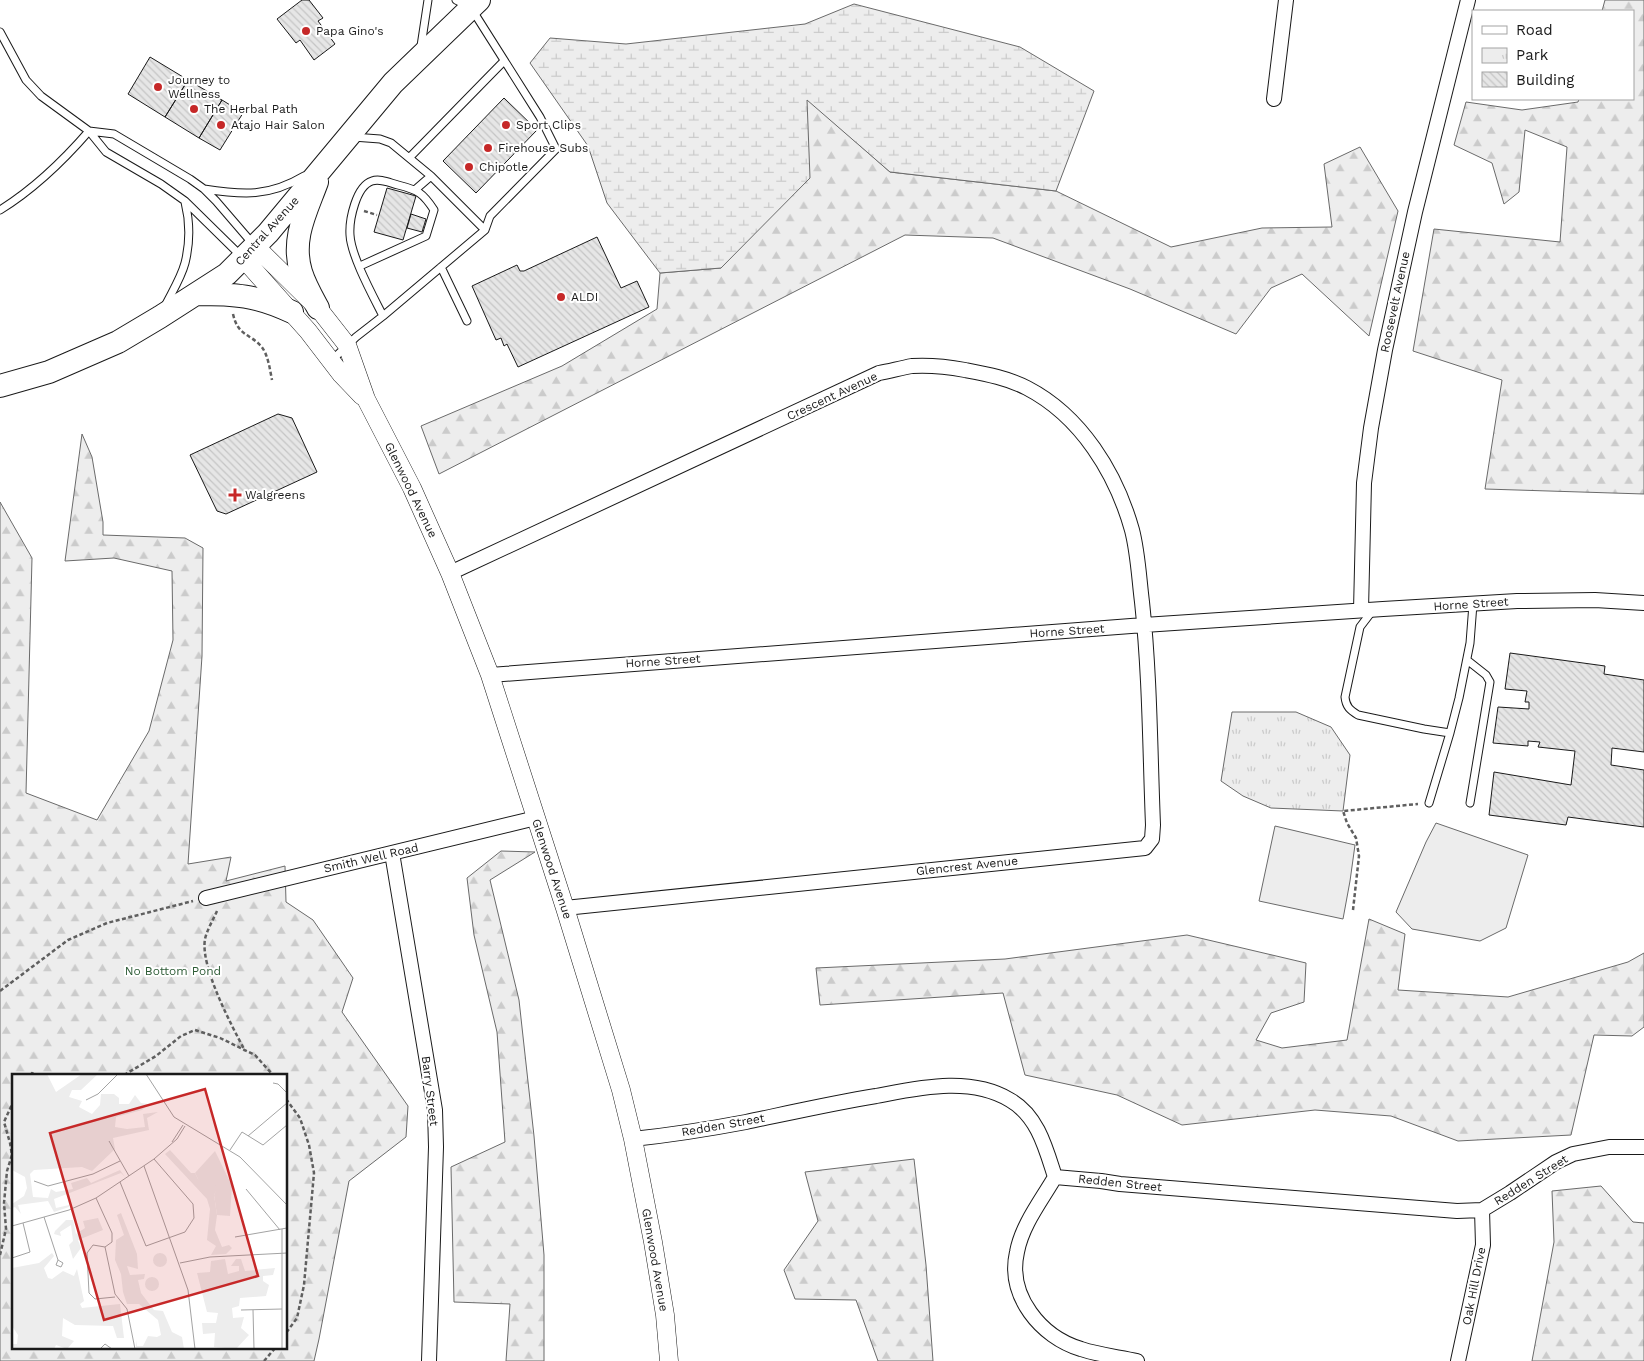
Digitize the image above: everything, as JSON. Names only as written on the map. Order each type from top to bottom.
[{"type":"main road","name":"Central Avenue","points":[[0,386],[49,372],[118,342],[227,274],[268,234],[393,83],[468,2]]},
{"type":"main road","points":[[318,308],[301,272],[297,246],[299,231],[324,164]]},
{"type":"main road","points":[[196,294],[228,294],[249,297],[292,312]]},
{"type":"street","points":[[1274,99],[1286,0]]},
{"type":"street","name":"Roosevelt Avenue","points":[[1367,610],[1364,483],[1371,428],[1385,350],[1415,212],[1468,0]]},
{"type":"street","name":"Glenwood Avenue","points":[[249,252],[318,308],[347,345],[366,399],[408,480],[450,573],[490,675],[565,908],[612,1061],[633,1139],[655,1251],[665,1316],[669,1361]]},
{"type":"street","name":"Glenwood Avenue","points":[[249,252],[292,312],[341,374],[366,399]]},
{"type":"street","name":"Crescent Avenue","points":[[450,573],[879,374],[913,366],[953,368],[991,374],[1027,388],[1058,410],[1085,436],[1107,467],[1121,497],[1132,531],[1144,625]]},
{"type":"street","name":"Horne Street","points":[[490,675],[1144,625],[1367,610],[1517,601],[1595,600],[1644,603]]},
{"type":"street","name":"Glencrest Avenue","points":[[565,908],[1145,848],[1152,839],[1153,825],[1144,625]]},
{"type":"street","name":"Smith Well Road","points":[[206,898],[536,818]]},
{"type":"street","name":"Barry Street","points":[[392,853],[435,1110],[429,1361]]},
{"type":"street","name":"Redden Street","points":[[633,1139],[744,1122],[925,1088],[961,1087],[996,1093],[1012,1101],[1026,1113],[1045,1146],[1055,1177],[1120,1184],[1456,1210],[1482,1210],[1556,1162],[1573,1154],[1609,1147],[1644,1147]]},
{"type":"street","points":[[1055,1177],[1022,1235],[1016,1253],[1015,1271],[1018,1289],[1025,1306],[1039,1325],[1064,1343],[1081,1350],[1137,1361]]},
{"type":"street","name":"Oak Hill Drive","points":[[1458,1361],[1483,1245],[1482,1210]]},
{"type":"lane","points":[[419,56],[428,0]]},
{"type":"lane","points":[[331,361],[347,345],[485,230],[490,216],[556,149],[540,117],[468,2]]},
{"type":"lane","points":[[0,32],[26,80],[41,96],[89,131],[106,152],[161,184],[249,252]]},
{"type":"lane","points":[[410,157],[504,61]]},
{"type":"lane","points":[[89,131],[114,134],[190,178],[204,189],[249,252]]},
{"type":"lane","points":[[0,210],[34,185],[72,150],[89,131]]},
{"type":"lane","points":[[348,136],[380,139],[392,143],[431,176],[485,230]]},
{"type":"lane","points":[[204,189],[258,194],[298,180],[324,164]]},
{"type":"lane","points":[[416,189],[431,176]]},
{"type":"lane","points":[[360,266],[426,236],[434,210],[416,189],[373,180],[363,186],[358,195],[350,222],[352,247],[360,266],[383,316]]},
{"type":"lane","points":[[160,317],[185,263],[189,217],[185,201]]},
{"type":"lane","points":[[441,267],[467,321]]},
{"type":"lane","points":[[1429,803],[1450,733],[1467,660],[1473,604]]},
{"type":"lane","points":[[1367,610],[1360,627],[1345,697],[1346,705],[1358,715],[1450,733]]},
{"type":"lane","points":[[1467,660],[1486,676],[1490,682],[1470,803]]},
{"type":"path","points":[[362,211],[378,215]]},
{"type":"path","points":[[232,310],[234,318],[244,334],[261,346],[272,380]]},
{"type":"path","points":[[1353,910],[1359,856],[1356,838],[1347,823],[1343,811],[1429,803]]},
{"type":"path","points":[[224,893],[205,938],[204,950],[210,978],[232,1027],[246,1051]]},
{"type":"path","points":[[0,991],[68,940],[107,923],[206,898]]},
{"type":"path","points":[[126,1074],[156,1056],[181,1036],[195,1030],[220,1038],[255,1055],[272,1074]]},
{"type":"path","points":[[288,1102],[300,1118],[309,1145],[314,1173],[304,1285],[297,1318],[288,1330]]},
{"type":"path","points":[[0,1255],[6,1229],[4,1203],[7,1171],[12,1155],[4,1122],[12,1104]]},
{"type":"path","points":[[264,1361],[275,1348]]},
{"type":"green space","points":[[1605,0],[1644,0],[1644,494],[1485,489],[1502,380],[1413,351],[1434,229],[1560,242],[1567,147],[1525,130],[1519,192],[1504,204],[1492,163],[1454,145],[1466,102],[1522,110],[1578,102],[1579,100],[1634,100],[1634,10],[1602,10]]},
{"type":"green space","points":[[854,4],[1020,47],[1094,91],[1056,191],[890,172],[807,100],[810,178],[721,268],[660,273],[607,203],[588,146],[530,63],[550,38],[626,44],[805,24]]},
{"type":"green space","points":[[807,99],[890,172],[1056,191],[1171,247],[1262,228],[1332,227],[1324,164],[1360,147],[1398,211],[1369,336],[1302,274],[1271,288],[1236,334],[1130,289],[993,238],[905,235],[439,474],[421,426],[562,366],[657,309],[660,273],[721,268]]},
{"type":"green space","name":"No Bottom Pond","points":[[82,434],[92,457],[103,522],[103,535],[185,538],[203,548],[202,656],[188,864],[231,857],[226,881],[285,866],[286,902],[313,920],[353,978],[342,1012],[408,1106],[406,1137],[349,1181],[314,1361],[0,1361],[0,502],[32,558],[26,793],[97,820],[149,731],[173,640],[172,571],[114,558],[65,561]]},
{"type":"green space","points":[[1232,712],[1296,712],[1331,727],[1350,755],[1343,811],[1271,808],[1243,796],[1221,781]]},
{"type":"green space","points":[[1436,823],[1528,855],[1506,928],[1480,941],[1412,929],[1396,912]]},
{"type":"green space","points":[[1275,826],[1355,845],[1343,919],[1259,901]]},
{"type":"green space","points":[[501,851],[535,852],[490,880],[519,1000],[534,1136],[544,1255],[544,1361],[506,1361],[510,1304],[454,1302],[451,1167],[505,1142],[497,1032],[474,935],[467,878]]},
{"type":"green space","points":[[1369,919],[1405,934],[1398,990],[1508,997],[1628,962],[1644,953],[1644,1027],[1632,1036],[1594,1035],[1571,1135],[1458,1141],[1391,1116],[1315,1110],[1182,1125],[1117,1095],[1025,1075],[1003,993],[820,1005],[816,968],[1005,959],[1187,935],[1306,963],[1304,1002],[1271,1013],[1256,1040],[1282,1048],[1347,1040]]},
{"type":"green space","points":[[914,1159],[926,1265],[933,1361],[878,1361],[856,1300],[795,1299],[784,1270],[818,1221],[805,1172]]},
{"type":"green space","points":[[1601,1186],[1633,1222],[1644,1223],[1644,1361],[1532,1361],[1554,1242],[1552,1191]]},
{"type":"building","name":"Papa Gino's","points":[[302,0],[309,0],[323,18],[318,21],[335,44],[314,60],[300,40],[296,43],[277,19]]},
{"type":"building","name":"Journey to Wellness","points":[[150,57],[188,80],[165,117],[128,94]]},
{"type":"building","name":"The Herbal Path","points":[[188,80],[222,100],[199,138],[165,117]]},
{"type":"building","points":[[504,98],[537,130],[476,193],[443,161]]},
{"type":"building","name":"Atajo Hair Salon","points":[[222,100],[243,113],[220,150],[199,138]]},
{"type":"building","points":[[387,188],[416,196],[403,240],[374,232]]},
{"type":"building","points":[[411,214],[426,219],[422,232],[407,228]]},
{"type":"building","name":"ALDI","points":[[597,237],[621,288],[637,281],[649,307],[518,367],[507,344],[504,346],[501,338],[496,340],[472,286],[517,265],[520,271],[524,271]]},
{"type":"building","name":"Walgreens","points":[[278,414],[292,418],[317,472],[226,514],[217,511],[190,455]]},
{"type":"building","points":[[1510,653],[1605,666],[1604,674],[1644,680],[1644,752],[1612,748],[1611,765],[1644,770],[1644,827],[1568,817],[1566,825],[1489,815],[1494,772],[1571,785],[1575,751],[1538,747],[1540,742],[1528,741],[1528,746],[1493,743],[1498,707],[1529,709],[1529,702],[1525,702],[1527,691],[1505,689]]},
{"type":"place","name":"Papa Gino's","points":[[306,31]]},
{"type":"place","name":"Journey to Wellness","points":[[158,87]]},
{"type":"place","name":"The Herbal Path","points":[[194,109]]},
{"type":"place","name":"Atajo Hair Salon","points":[[221,125]]},
{"type":"place","name":"Sport Clips","points":[[506,125]]},
{"type":"place","name":"Firehouse Subs","points":[[488,148]]},
{"type":"place","name":"Chipotle","points":[[469,167]]},
{"type":"place","name":"ALDI","points":[[561,297]]},
{"type":"place","name":"Walgreens","points":[[235,495]]}]
